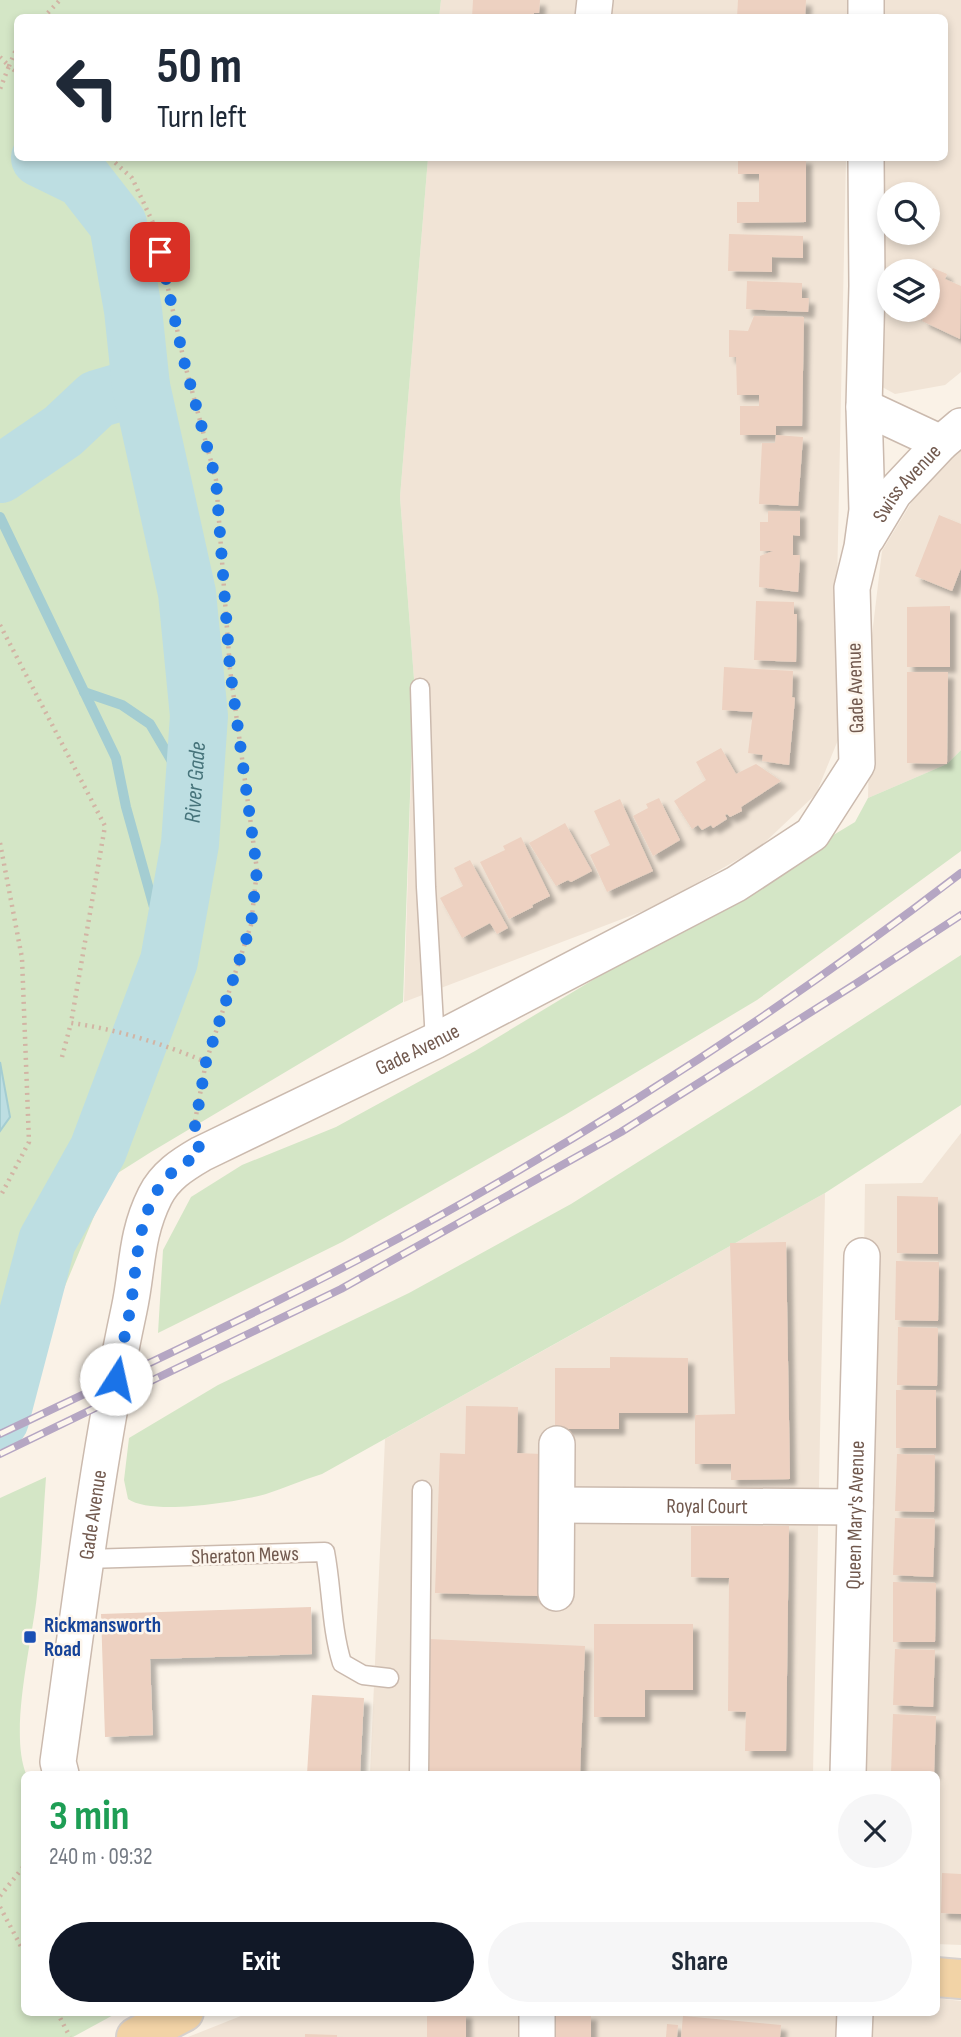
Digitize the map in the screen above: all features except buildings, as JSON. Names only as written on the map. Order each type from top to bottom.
[{"type":"main road","points":[[940,1977],[961,1979]]},
{"type":"main road","points":[[136,2037],[176,2016]]},
{"type":"street","name":"Gade Avenue","points":[[60,1771],[58,1762],[86,1559],[120,1353],[131,1304],[135,1258],[145,1219],[156,1194],[168,1177],[178,1167],[201,1154],[435,1041],[736,884],[812,834],[858,764],[852,588],[867,510],[864,407],[866,161]]},
{"type":"street","points":[[864,407],[951,435]]},
{"type":"street","name":"Swiss Avenue","points":[[862,547],[894,492],[951,435]]},
{"type":"street","name":"Queen Mary's Avenue","points":[[848,1771],[862,1256]]},
{"type":"street","points":[[556,1592],[557,1444]]},
{"type":"street","name":"Royal Court","points":[[558,1505],[855,1507]]},
{"type":"street","points":[[537,2016],[537,2037]]},
{"type":"street","points":[[854,2037],[855,2016]]},
{"type":"lane","points":[[421,688],[426,887],[435,1041]]},
{"type":"lane","points":[[419,1771],[422,1490]]},
{"type":"lane","name":"Sheraton Mews","points":[[86,1559],[325,1552],[331,1584],[334,1636],[342,1662],[363,1675],[389,1678]]},
{"type":"path","points":[[47,14],[60,0]]},
{"type":"path","points":[[0,89],[14,54]]},
{"type":"path","points":[[0,57],[14,70]]},
{"type":"path","points":[[113,161],[131,178],[154,225],[184,361],[216,480],[230,669],[257,870],[251,925],[206,1062],[194,1132],[201,1154]]},
{"type":"path","points":[[0,625],[105,826],[71,1023],[62,1057]]},
{"type":"path","points":[[0,843],[22,958],[29,1142],[0,1196]]},
{"type":"path","points":[[71,1023],[93,1026],[182,1052],[206,1062]]},
{"type":"path","points":[[0,1896],[21,1870]]},
{"type":"path","points":[[0,1907],[21,1946]]},
{"type":"path","points":[[59,2016],[70,2037]]},
{"type":"shaded area","points":[[441,0],[850,0],[849,14],[439,14]]},
{"type":"shaded area","points":[[877,0],[961,0],[961,372],[945,385],[895,394],[873,382],[870,161],[948,161],[948,14],[876,14]]},
{"type":"shaded area","points":[[428,161],[846,161],[836,634],[838,740],[816,794],[761,846],[659,905],[404,1002],[414,679],[400,497]]},
{"type":"shaded area","points":[[961,450],[961,750],[947,764],[868,798],[872,635],[882,551],[922,485]]},
{"type":"shaded area","points":[[961,1133],[961,1945],[940,1944],[940,1771],[857,1771],[865,1184],[922,1183]]},
{"type":"shaded area","points":[[825,1193],[813,1771],[370,1771],[385,1439]]},
{"type":"shaded area","points":[[940,1998],[961,2001],[961,2037],[188,2037],[241,2016],[940,2016]]},
{"type":"green space","points":[[0,0],[441,0],[439,14],[14,14],[14,161],[428,161],[400,497],[414,679],[403,1002],[110,1178],[38,1351],[9,1362],[0,1400]]},
{"type":"green space","points":[[961,750],[961,851],[757,1000],[565,1115],[342,1242],[158,1333],[163,1250],[191,1197],[242,1165],[336,1127],[475,1051],[855,822],[868,798],[947,764]]},
{"type":"green space","points":[[961,955],[961,1105],[825,1193],[322,1474],[266,1494],[216,1504],[156,1507],[128,1499],[124,1480],[129,1438],[218,1385],[409,1293],[571,1204]]},
{"type":"green space","points":[[46,1477],[39,1580],[21,1711],[21,1756],[25,1771],[21,1771],[21,2016],[112,2016],[73,2037],[0,2037],[0,1498]]},
{"type":"water","points":[[0,1062],[10,1117],[0,1131]]},
{"type":"waterway","name":"River Gade","points":[[0,1420],[47,1241],[98,1150],[169,961],[190,844],[199,716],[187,593],[141,386],[133,310],[118,224],[83,179],[46,161]]},
{"type":"waterway","points":[[0,474],[63,431],[97,399],[141,386]]},
{"type":"waterway","points":[[0,517],[116,758],[126,807],[169,961]]},
{"type":"waterway","points":[[84,692],[122,705],[150,724],[193,797]]},
{"type":"railway","points":[[0,1434],[294,1293],[409,1233],[530,1164],[719,1046],[842,962],[961,873]]},
{"type":"railway","points":[[0,1454],[341,1289],[621,1132],[961,915]]},
{"type":"place","name":"Rickmansworth Road","points":[[30,1637]]},
{"type":"route","points":[[116,1379],[131,1304],[135,1258],[145,1219],[156,1194],[168,1177],[178,1167],[201,1154],[194,1132],[206,1062],[251,925],[257,870],[230,669],[216,480],[184,361],[160,252]]}]
